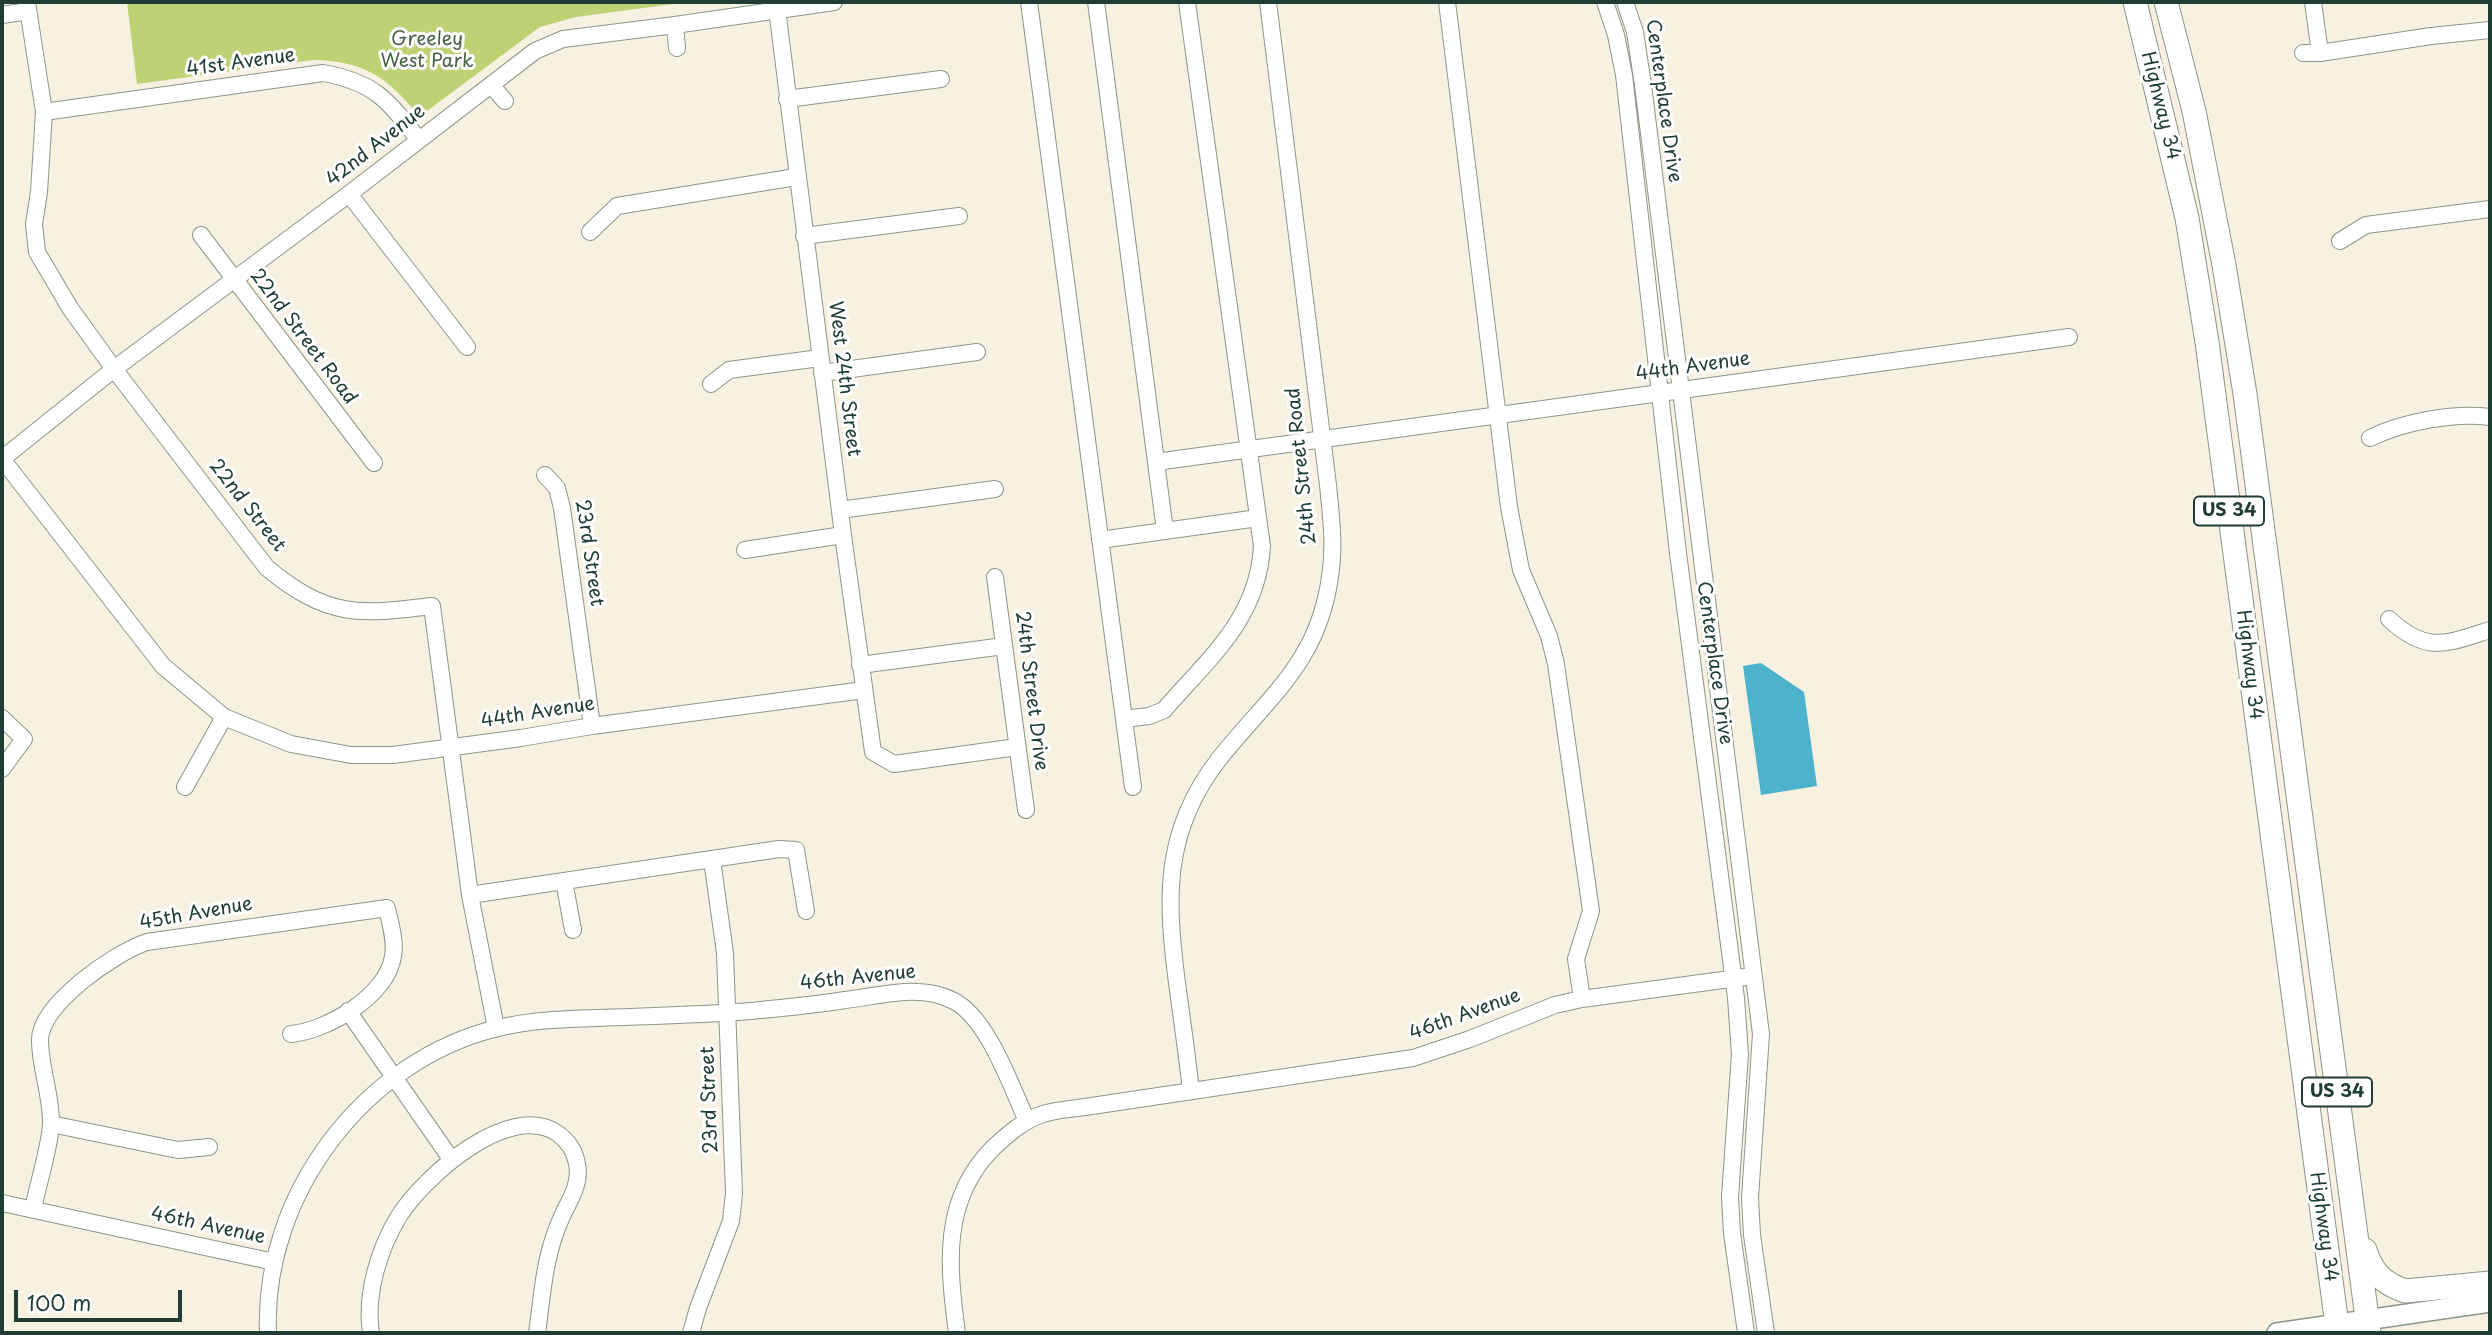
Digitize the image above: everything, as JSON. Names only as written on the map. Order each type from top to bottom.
[{"type":"highway","name":"Highway 34","points":[[2135,2],[2187,218],[2207,342],[2337,1329]]},
{"type":"highway","name":"Highway 34","points":[[2166,2],[2194,111],[2224,265],[2245,394],[2368,1327]]},
{"type":"highway","points":[[2344,1149],[2365,1249],[2370,1266],[2377,1277],[2392,1287],[2405,1291],[2490,1283]]},
{"type":"main road","points":[[2277,1333],[2368,1327],[2490,1302]]},
{"type":"street","name":"42nd Avenue","points":[[2,459],[114,369],[535,51],[563,39],[834,2]]},
{"type":"street","points":[[1029,2],[1133,788]]},
{"type":"street","points":[[1096,2],[1165,531]]},
{"type":"street","points":[[1124,719],[1149,716],[1164,710],[1234,629],[1256,586],[1262,546],[1187,2]]},
{"type":"street","name":"24th Street Road","points":[[1191,1091],[1169,921],[1174,852],[1197,794],[1218,761],[1291,676],[1310,646],[1324,611],[1331,575],[1333,535],[1323,439],[1268,2]]},
{"type":"street","points":[[1447,2],[1509,507],[1521,570],[1549,636],[1558,679],[1591,911],[1576,959],[1582,999]]},
{"type":"street","name":"Centerplace Drive","points":[[1605,2],[1616,35],[1624,75],[1690,646],[1734,978],[1740,1054],[1730,1197],[1732,1233],[1746,1333]]},
{"type":"street","name":"Centerplace Drive","points":[[1625,2],[1635,32],[1639,59],[1761,1034],[1750,1198],[1752,1235],[1766,1333]]},
{"type":"street","points":[[2313,2],[2320,53]]},
{"type":"street","points":[[2,15],[28,6]]},
{"type":"street","name":"22nd Street","points":[[28,6],[44,112],[39,192],[34,224],[37,252],[70,307],[114,369],[267,568],[290,587],[336,608],[374,613],[432,606],[470,895],[496,1028]]},
{"type":"street","name":"West 24th Street","points":[[777,9],[796,177],[873,752],[894,764],[1017,747]]},
{"type":"street","points":[[675,25],[677,48]]},
{"type":"street","points":[[2303,53],[2490,30]]},
{"type":"street","name":"41st Avenue","points":[[44,112],[323,73],[349,78],[377,92],[418,139]]},
{"type":"street","points":[[787,99],[941,79]]},
{"type":"street","points":[[491,85],[505,101]]},
{"type":"street","points":[[590,232],[617,206],[796,177]]},
{"type":"street","points":[[349,194],[467,347]]},
{"type":"street","points":[[2340,241],[2366,225],[2490,209]]},
{"type":"street","points":[[804,236],[959,216]]},
{"type":"street","name":"22nd Street Road","points":[[201,235],[374,463]]},
{"type":"street","name":"44th Avenue","points":[[1156,462],[2068,337]]},
{"type":"street","points":[[711,384],[729,370],[977,352]]},
{"type":"street","points":[[2370,438],[2393,427],[2472,414],[2490,417]]},
{"type":"street","name":"44th Avenue","points":[[2,459],[163,666],[224,717],[290,744],[338,753],[393,755],[864,690]]},
{"type":"street","name":"23rd Street","points":[[545,475],[557,488],[562,508],[592,726]]},
{"type":"street","points":[[840,510],[995,489]]},
{"type":"street","points":[[1100,540],[1258,518]]},
{"type":"street","points":[[745,550],[843,535]]},
{"type":"street","name":"24th Street Drive","points":[[995,577],[1026,810]]},
{"type":"street","points":[[2389,619],[2407,636],[2434,645],[2490,630]]},
{"type":"street","points":[[860,665],[1004,646]]},
{"type":"street","points":[[185,787],[224,717]]},
{"type":"street","points":[[2,718],[24,739],[2,769]]},
{"type":"street","points":[[470,895],[779,849],[796,850],[806,911]]},
{"type":"street","name":"23rd Street","points":[[691,1333],[731,1221],[734,1194],[725,953],[712,860]]},
{"type":"street","points":[[564,881],[573,930]]},
{"type":"street","name":"45th Avenue","points":[[51,1124],[40,1040],[43,1025],[49,1012],[65,995],[130,947],[147,942],[387,908],[394,953],[389,972],[352,1017]]},
{"type":"street","name":"46th Avenue","points":[[2,1203],[274,1262],[286,1222],[312,1168],[351,1116],[394,1077],[438,1051],[496,1028],[552,1020],[728,1012],[894,993],[931,992],[953,1000],[978,1022],[1027,1121],[1044,1114],[1413,1058],[1470,1039],[1540,1010],[1582,999],[1754,976]]},
{"type":"street","points":[[291,1034],[352,1017],[452,1159]]},
{"type":"street","points":[[957,1333],[949,1256],[953,1219],[967,1181],[985,1156],[1003,1138],[1027,1121]]},
{"type":"street","points":[[33,1209],[51,1124],[178,1150],[209,1147]]},
{"type":"street","points":[[370,1333],[369,1311],[378,1262],[387,1239],[412,1198],[452,1159],[495,1134],[528,1125],[550,1129],[561,1136],[574,1153],[578,1175],[575,1189],[550,1248],[540,1298],[537,1333]]},
{"type":"street","points":[[268,1333],[269,1290],[274,1262]]},
{"type":"green space","name":"Greeley West Park","points":[[127,2],[688,2],[576,17],[540,27],[423,114],[417,114],[384,80],[360,68],[330,61],[313,60],[137,84]]},
{"type":"water","points":[[1761,663],[1804,692],[1817,786],[1761,795],[1743,666]]}]
